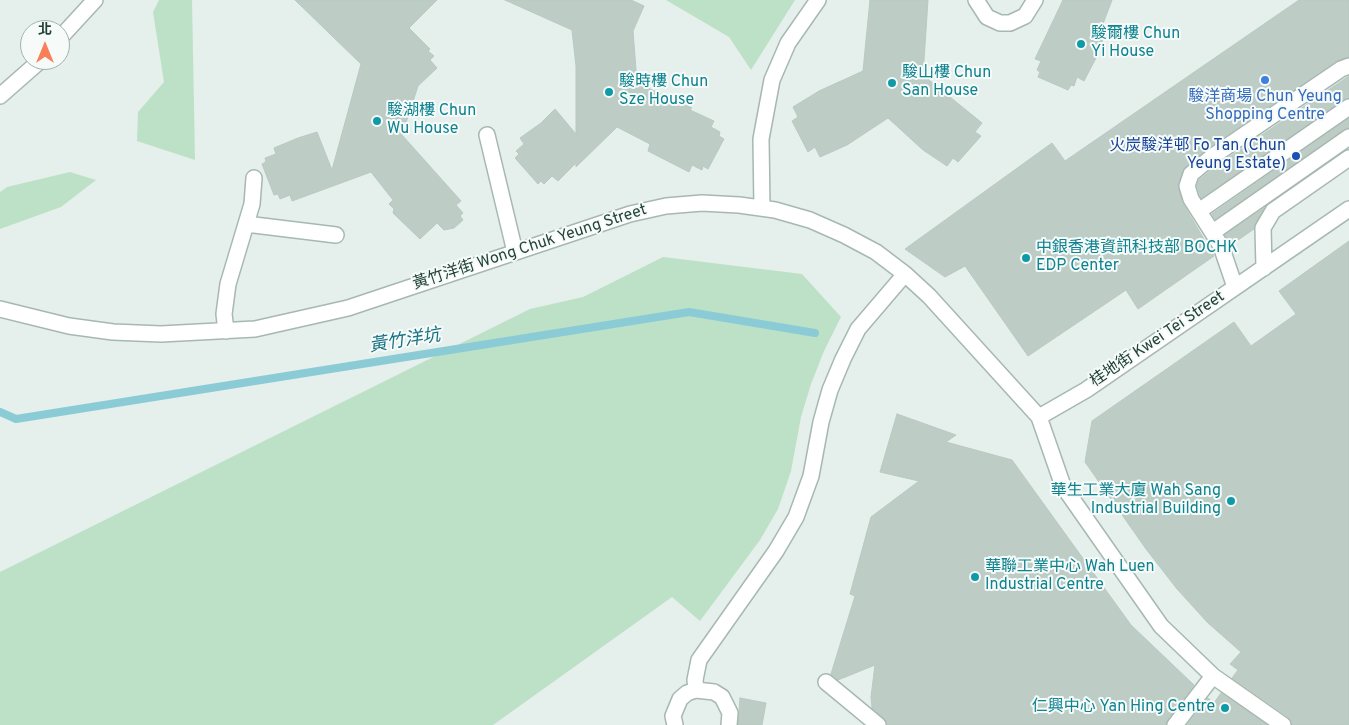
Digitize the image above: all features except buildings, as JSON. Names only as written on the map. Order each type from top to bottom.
[{"type":"street","points":[[70,27],[95,0]]},
{"type":"street","points":[[762,208],[761,139],[772,80],[788,43],[818,0]]},
{"type":"street","points":[[976,0],[987,17],[1000,23],[1010,23],[1026,16],[1035,0]]},
{"type":"street","points":[[1235,287],[1221,246],[1191,199],[1187,186],[1191,174],[1200,165],[1341,69],[1349,66]]},
{"type":"street","points":[[0,96],[30,70]]},
{"type":"street","points":[[1199,211],[1349,107]]},
{"type":"street","points":[[486,135],[515,252]]},
{"type":"street","points":[[1213,232],[1349,137]]},
{"type":"street","points":[[1264,268],[1263,228],[1273,211],[1349,158]]},
{"type":"street","points":[[226,331],[224,314],[228,284],[252,204],[254,178]]},
{"type":"street","name":"黃竹洋街 Wong Chuk Yeung Street","points":[[0,309],[69,326],[113,332],[161,334],[255,329],[302,320],[348,308],[630,214],[666,206],[702,203],[739,205],[762,208],[810,220],[844,234],[876,252],[905,274],[928,296],[1039,417],[1063,486],[1161,626],[1213,676],[1283,725]]},
{"type":"street","name":"桂地街 Kwei Tei Street","points":[[1039,417],[1086,390],[1349,209]]},
{"type":"street","points":[[246,224],[336,235]]},
{"type":"street","points":[[696,690],[696,668],[704,650],[787,535],[804,497],[821,422],[830,390],[842,359],[858,329],[905,274]]},
{"type":"street","points":[[1176,725],[1213,676]]},
{"type":"street","points":[[826,682],[878,725]]},
{"type":"street","points":[[674,725],[675,707],[680,699],[687,693],[696,690],[714,692],[722,697],[730,714],[729,725]]},
{"type":"green space","points":[[159,0],[192,0],[195,160],[137,141],[138,112],[164,82],[153,12]]},
{"type":"green space","points":[[666,0],[795,0],[751,70],[729,37]]},
{"type":"green space","points":[[70,172],[96,180],[61,207],[0,229],[0,192],[7,187]]},
{"type":"green space","points":[[663,257],[802,274],[841,317],[824,351],[811,384],[801,417],[791,471],[778,509],[760,540],[700,621],[672,597],[493,725],[0,725],[0,572],[530,309],[583,297]]},
{"type":"waterway","name":"黃竹洋坑","points":[[0,412],[16,419],[689,312],[815,333]]},
{"type":"place","name":"駿爾樓 Chun Yi House","points":[[1081,44]]},
{"type":"place","name":"駿洋商場 Chun Yeung Shopping Centre","points":[[1265,80]]},
{"type":"place","name":"駿山樓 Chun San House","points":[[892,83]]},
{"type":"place","name":"駿時樓 Chun Sze House","points":[[609,92]]},
{"type":"place","name":"駿湖樓 Chun Wu House","points":[[377,121]]},
{"type":"place","name":"火炭駿洋邨 Fo Tan (Chun Yeung Estate)","points":[[1296,156]]},
{"type":"place","name":"中銀香港資訊科技部 BOCHK EDP Center","points":[[1026,258]]},
{"type":"place","name":"華生工業大廈 Wah Sang Industrial Building","points":[[1231,501]]},
{"type":"place","name":"華聯工業中心 Wah Luen Industrial Centre","points":[[975,577]]},
{"type":"place","name":"仁興中心 Yan Hing Centre","points":[[1225,708]]}]
